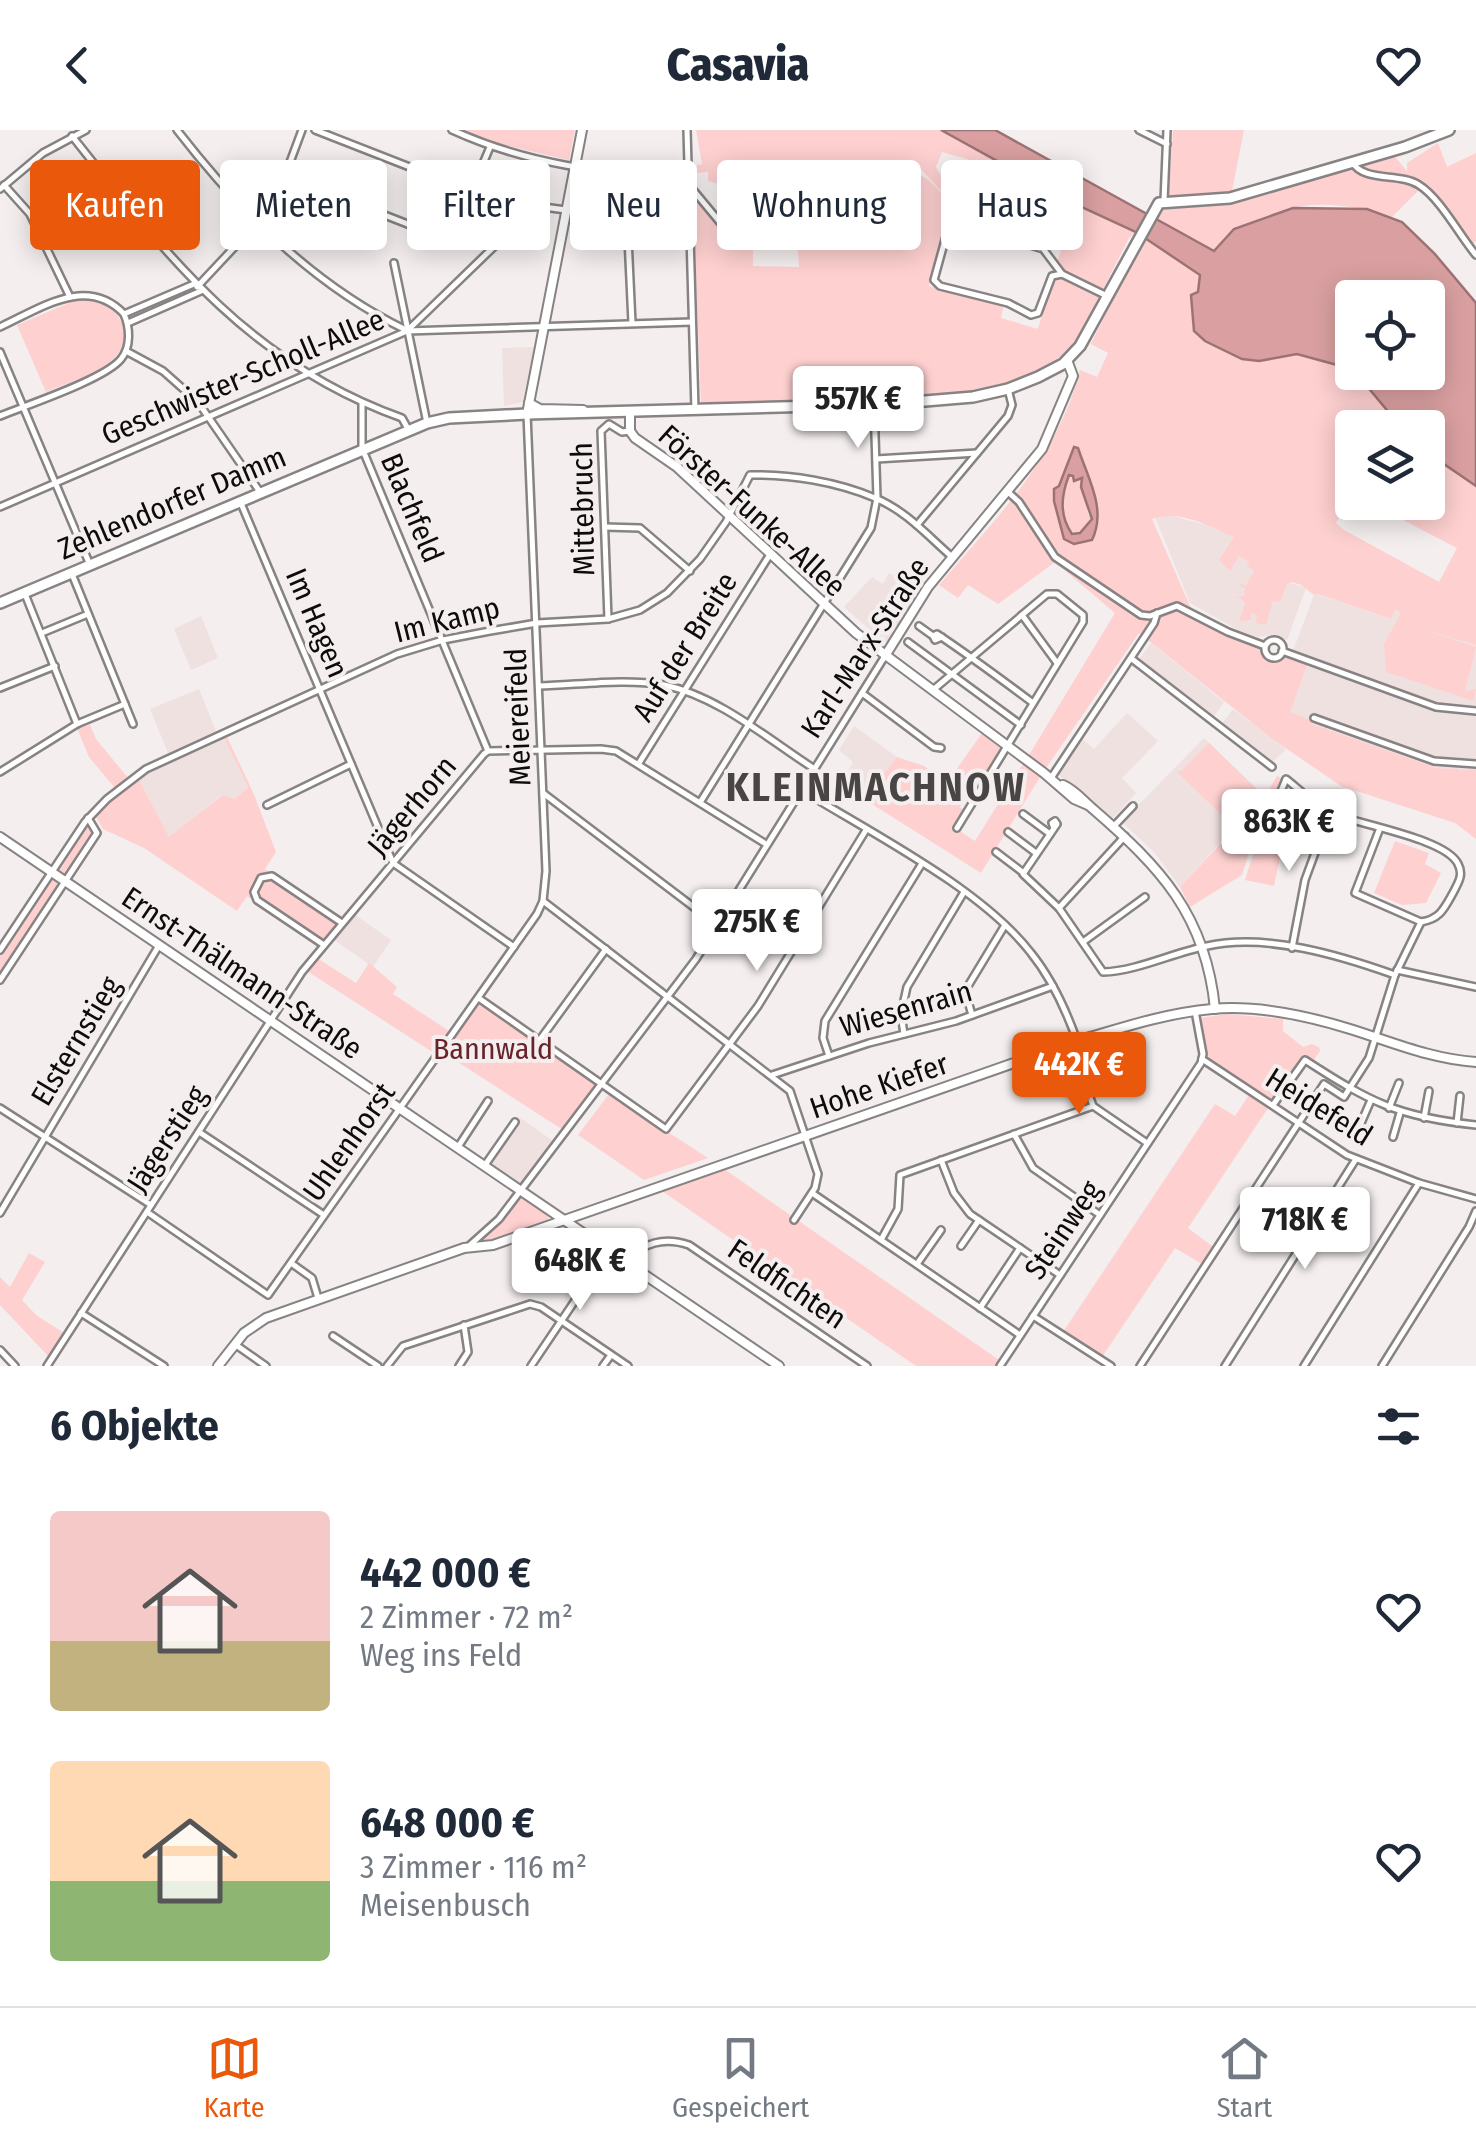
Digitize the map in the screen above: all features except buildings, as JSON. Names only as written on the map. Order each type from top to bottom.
[{"type":"main road","points":[[1164,201],[1230,198],[1449,130]]},
{"type":"main road","name":"Zehlendorfer Damm","points":[[0,603],[427,423],[528,408],[588,413],[874,404],[936,401],[1008,389],[1067,360],[1085,341],[1151,213],[1164,201]]},
{"type":"street","points":[[70,296],[30,214],[2,187],[43,153],[86,130]]},
{"type":"street","points":[[177,130],[220,181]]},
{"type":"street","points":[[302,130],[286,173],[290,178],[407,224]]},
{"type":"street","points":[[315,130],[407,167]]},
{"type":"street","points":[[452,130],[490,146],[570,165]]},
{"type":"street","points":[[576,160],[582,130]]},
{"type":"street","points":[[687,130],[688,160]]},
{"type":"street","points":[[1140,130],[1167,144]]},
{"type":"street","points":[[1164,201],[1166,130]]},
{"type":"street","points":[[72,136],[148,233],[198,287],[309,374],[402,418],[408,429]]},
{"type":"street","points":[[484,160],[490,146]]},
{"type":"street","points":[[1352,162],[1360,172],[1422,187],[1476,255]]},
{"type":"street","points":[[528,408],[570,190]]},
{"type":"street","points":[[697,196],[717,219]]},
{"type":"street","points":[[550,208],[566,210]]},
{"type":"street","points":[[126,318],[198,287],[233,250]]},
{"type":"street","points":[[289,250],[329,283],[407,331]]},
{"type":"street","points":[[407,331],[490,250]]},
{"type":"street","points":[[629,250],[632,323]]},
{"type":"street","points":[[690,250],[694,408]]},
{"type":"street","points":[[943,250],[934,280],[937,284],[1008,303],[1031,315],[1038,312],[1052,276],[1062,274]]},
{"type":"street","points":[[1042,250],[1062,274],[1107,296]]},
{"type":"street","points":[[394,263],[427,423]]},
{"type":"street","points":[[0,327],[70,296],[87,294],[100,296],[126,318],[126,350],[113,368],[0,416]]},
{"type":"street","name":"Geschwister-Scholl-Allee","points":[[0,507],[407,331],[692,322]]},
{"type":"street","points":[[126,350],[183,387],[209,417],[260,492]]},
{"type":"street","points":[[0,352],[90,565]]},
{"type":"street","name":"Karl-Marx-Straße","points":[[218,1366],[257,1322],[466,1248],[493,1227],[602,1085],[717,924],[920,599],[1051,434],[1073,376],[1067,360]]},
{"type":"street","points":[[916,525],[1008,416],[1012,404],[1008,389]]},
{"type":"street","points":[[362,402],[362,448]]},
{"type":"street","points":[[701,801],[867,536],[876,498],[874,404]]},
{"type":"street","name":"Meiereifeld","points":[[479,998],[543,901],[546,871],[528,408]]},
{"type":"street","name":"Förster-Funke-Allee","points":[[630,412],[630,431],[730,515],[824,606],[885,656],[1052,779],[1071,788],[1153,862],[1175,893],[1200,947],[1215,1009]]},
{"type":"street","name":"Mittebruch","points":[[608,619],[602,428],[610,424],[622,432],[630,431]]},
{"type":"street","name":"Blachfeld","points":[[362,448],[488,752]]},
{"type":"street","points":[[876,458],[978,452]]},
{"type":"street","name":"Im Kamp","points":[[0,950],[88,818],[119,788],[153,764],[397,654],[443,640],[537,623],[608,619],[640,610],[690,571],[730,515],[747,476],[828,484],[876,498]]},
{"type":"street","points":[[1008,492],[1062,562],[1141,615],[1177,606],[1265,646]]},
{"type":"street","points":[[876,498],[916,525],[952,557]]},
{"type":"street","name":"Im Hagen","points":[[240,501],[392,863]]},
{"type":"street","points":[[605,527],[640,528],[690,571]]},
{"type":"street","name":"Auf der Breite","points":[[638,762],[769,556]]},
{"type":"street","points":[[72,573],[133,724]]},
{"type":"street","points":[[933,690],[1052,593],[1083,615],[1084,622],[957,828]]},
{"type":"street","points":[[25,594],[78,724]]},
{"type":"street","points":[[1052,779],[1157,613]]},
{"type":"street","points":[[42,633],[88,614]]},
{"type":"street","points":[[1022,615],[1057,663]]},
{"type":"street","points":[[919,626],[934,640],[942,637],[1034,704]]},
{"type":"street","points":[[1265,646],[1272,640],[1278,641],[1282,652]]},
{"type":"street","points":[[908,642],[1021,725]]},
{"type":"street","points":[[1265,646],[1271,657],[1282,652]]},
{"type":"street","points":[[1282,652],[1436,707],[1476,710]]},
{"type":"street","points":[[1131,658],[1272,767]]},
{"type":"street","points":[[0,688],[56,666]]},
{"type":"street","points":[[539,686],[643,683],[684,690],[814,768]]},
{"type":"street","points":[[862,692],[934,747],[941,748]]},
{"type":"street","points":[[0,772],[78,724],[125,704]]},
{"type":"street","points":[[1314,718],[1434,761],[1476,764]]},
{"type":"street","name":"Jägerhorn","points":[[326,942],[488,752],[610,750],[638,762],[766,844]]},
{"type":"street","points":[[267,805],[351,764]]},
{"type":"street","points":[[1260,832],[1265,830],[1286,779],[1330,812],[1449,854],[1460,868],[1460,880],[1441,914],[1420,922],[1396,972],[1369,1058],[1344,1097],[1324,1084]]},
{"type":"street","points":[[800,790],[964,892],[1005,924],[1034,955],[1052,986],[1093,1106],[1148,1144]]},
{"type":"street","points":[[543,793],[717,924]]},
{"type":"street","points":[[1114,826],[1133,806]]},
{"type":"street","points":[[1292,948],[1305,880],[1330,812]]},
{"type":"street","points":[[1022,872],[1052,831],[1023,814]]},
{"type":"street","points":[[0,980],[97,833],[88,818]]},
{"type":"street","points":[[1380,827],[1355,893],[1420,922]]},
{"type":"street","points":[[479,998],[666,1129],[758,1006],[866,830]]},
{"type":"street","points":[[1008,832],[1036,853]]},
{"type":"street","points":[[1059,908],[1126,835]]},
{"type":"street","name":"Ernst-Thälmann-Straße","points":[[0,836],[779,1366]]},
{"type":"street","points":[[996,852],[1059,908],[1104,973],[1200,947],[1244,940],[1476,988]]},
{"type":"street","points":[[392,863],[514,947]]},
{"type":"street","points":[[830,1056],[824,1038],[825,1021],[921,865]]},
{"type":"street","points":[[326,942],[256,900],[254,892],[261,878],[272,876],[343,923]]},
{"type":"street","points":[[904,1034],[901,1014],[907,987],[964,892]]},
{"type":"street","points":[[1083,942],[1142,899]]},
{"type":"street","points":[[543,901],[790,1091],[818,1174],[812,1193],[794,1220]]},
{"type":"street","points":[[972,1015],[965,991],[1005,924]]},
{"type":"street","name":"Jägerstieg","points":[[47,1366],[271,1020],[326,942]]},
{"type":"street","name":"Elsternstieg","points":[[0,1213],[160,944]]},
{"type":"street","points":[[539,1041],[606,949]]},
{"type":"street","name":"Wiesenrain","points":[[772,1075],[972,1015],[1052,986]]},
{"type":"street","name":"Uhlenhorst","points":[[146,1212],[268,1295],[479,998]]},
{"type":"street","points":[[1195,1011],[1202,1059]]},
{"type":"street","name":"Hohe Kiefer","points":[[466,1248],[494,1245],[1074,1042],[1195,1011],[1282,1014],[1423,1054],[1476,1062]]},
{"type":"street","name":"Heidefeld","points":[[1202,1059],[1356,1159],[1476,1200]]},
{"type":"street","name":"Steinweg","points":[[1000,1366],[1202,1059]]},
{"type":"street","points":[[1272,1106],[1303,1060],[1349,1089],[1400,1113],[1476,1125]]},
{"type":"street","points":[[1140,1366],[1329,1076]]},
{"type":"street","points":[[1389,1108],[1399,1083]]},
{"type":"street","points":[[1424,1118],[1429,1091]]},
{"type":"street","points":[[1457,1123],[1460,1096]]},
{"type":"street","points":[[1361,1123],[1372,1100]]},
{"type":"street","points":[[458,1147],[488,1101]]},
{"type":"street","points":[[882,1240],[898,1209],[898,1176],[1093,1106]]},
{"type":"street","points":[[0,1108],[151,1204]]},
{"type":"street","points":[[1393,1137],[1400,1113]]},
{"type":"street","points":[[485,1165],[516,1122]]},
{"type":"street","points":[[199,1132],[324,1216]]},
{"type":"street","points":[[1014,1134],[1033,1168],[1100,1214]]},
{"type":"street","points":[[1225,1366],[1356,1159]]},
{"type":"street","points":[[941,1160],[958,1200],[979,1220],[1060,1275]]},
{"type":"street","points":[[1304,1366],[1419,1183]]},
{"type":"street","points":[[812,1193],[1020,1335]]},
{"type":"street","points":[[1382,1366],[1476,1210]]},
{"type":"street","points":[[961,1246],[979,1220]]},
{"type":"street","points":[[917,1264],[940,1230]]},
{"type":"street","name":"Feldfichten","points":[[626,1262],[637,1250],[651,1244],[667,1240],[688,1245],[868,1366]]},
{"type":"street","points":[[980,1308],[1020,1248]]},
{"type":"street","points":[[531,1366],[608,1250]]},
{"type":"street","points":[[291,1263],[312,1278],[319,1299]]},
{"type":"street","points":[[387,1366],[402,1346],[530,1304],[628,1366]]},
{"type":"street","points":[[80,1313],[164,1366]]},
{"type":"street","points":[[1033,1316],[1112,1366]]},
{"type":"street","points":[[459,1366],[469,1344],[464,1325]]},
{"type":"street","points":[[333,1336],[378,1366]]},
{"type":"street","points":[[234,1344],[266,1366]]},
{"type":"street","points":[[0,1350],[15,1366]]},
{"type":"street","points":[[604,1366],[611,1355]]},
{"type":"shaded area","points":[[941,130],[995,130],[1049,160],[995,160]]},
{"type":"shaded area","points":[[1083,179],[1214,251],[1234,229],[1293,208],[1367,209],[1402,222],[1476,303],[1476,486],[1445,465],[1445,410],[1387,410],[1370,390],[1445,390],[1445,280],[1335,280],[1335,364],[1297,354],[1259,361],[1242,359],[1205,341],[1194,331],[1191,295],[1198,292],[1200,275],[1136,232],[1083,208]]},
{"type":"shaded area","points":[[534,347],[523,402],[504,406],[502,348]]},
{"type":"shaded area","points":[[1074,447],[1078,448],[1097,505],[1092,540],[1074,544],[1064,539],[1054,501],[1054,489],[1059,486]],"holes":[[[1069,475],[1074,481],[1082,478],[1081,487],[1092,519],[1080,533],[1072,534],[1063,505]]]},
{"type":"shaded area","points":[[1165,514],[1210,526],[1235,537],[1234,542],[1291,563],[1287,582],[1306,588],[1287,640],[1240,631],[1190,603],[1155,517]]},
{"type":"shaded area","points":[[889,573],[920,592],[888,642],[884,642],[844,607],[872,577],[883,584]]},
{"type":"shaded area","points":[[1317,594],[1390,619],[1394,610],[1476,640],[1476,770],[1437,768],[1312,724],[1289,712],[1309,663],[1368,684],[1369,678],[1293,651]]},
{"type":"shaded area","points":[[201,616],[218,658],[191,670],[174,629]]},
{"type":"shaded area","points":[[1151,643],[1224,702],[1214,716],[1209,717],[1138,661]]},
{"type":"shaded area","points":[[199,689],[216,731],[222,734],[248,787],[235,799],[222,795],[169,838],[135,772],[168,753],[150,709]]},
{"type":"shaded area","points":[[1233,709],[1286,749],[1272,763],[1220,726]]},
{"type":"shaded area","points":[[1127,713],[1158,741],[1122,778],[1136,793],[1113,818],[1057,774],[1081,738],[1094,749]]},
{"type":"shaded area","points":[[854,726],[897,757],[864,799],[840,784],[853,762],[839,750]]},
{"type":"shaded area","points":[[1204,738],[1263,795],[1180,887],[1155,853],[1122,822]]},
{"type":"shaded area","points":[[354,914],[391,940],[373,967],[333,939]]},
{"type":"shaded area","points":[[519,1117],[553,1141],[523,1182],[518,1183],[487,1162]]},
{"type":"green space","points":[[459,130],[575,130],[569,160],[479,139]]},
{"type":"green space","points":[[696,130],[941,130],[995,160],[969,160],[942,152],[936,167],[941,176],[941,191],[921,169],[921,160],[717,160],[717,184],[708,181],[708,172],[697,173],[697,165],[702,164]]},
{"type":"green space","points":[[1173,130],[1244,130],[1231,196],[1390,151],[1407,171],[1407,163],[1438,143],[1447,167],[1476,153],[1476,241],[1469,247],[1422,187],[1392,217],[1341,206],[1301,206],[1240,228],[1214,252],[1152,219],[1168,200]]},
{"type":"green space","points":[[921,175],[941,194],[941,245],[929,286],[1004,304],[1001,318],[1038,329],[1061,250],[1083,250],[1083,208],[1136,232],[1129,238],[1075,344],[1027,375],[1000,385],[942,395],[701,404],[697,196],[717,223],[717,250],[753,250],[753,266],[799,267],[798,250],[921,250]]},
{"type":"green space","points":[[1143,237],[1201,275],[1198,293],[1238,356],[1259,361],[1297,354],[1335,364],[1335,390],[1370,390],[1387,410],[1335,410],[1335,520],[1344,530],[1439,582],[1457,548],[1403,520],[1445,520],[1445,465],[1476,486],[1476,645],[1416,627],[1476,647],[1465,691],[1476,689],[1474,701],[1386,672],[1384,644],[1400,615],[1395,610],[1391,619],[1314,595],[1291,582],[1287,583],[1281,601],[1270,602],[1266,625],[1256,623],[1254,613],[1250,615],[1252,620],[1239,621],[1245,604],[1234,597],[1244,596],[1245,588],[1239,585],[1246,586],[1254,570],[1239,556],[1230,571],[1219,560],[1234,537],[1183,517],[1152,519],[1193,613],[1265,646],[1271,657],[1282,651],[1309,661],[1290,712],[1313,721],[1312,724],[1437,768],[1476,770],[1476,839],[1455,823],[1341,786],[1271,738],[1139,633],[1046,768],[1029,755],[1115,613],[1055,562],[998,604],[968,585],[958,598],[939,585],[1003,511],[1041,459],[1070,402],[1080,370],[1097,377],[1108,353],[1091,344]],"holes":[[[1071,452],[1099,506],[1085,540],[1074,544],[1057,514],[1054,489],[1059,486]]]},
{"type":"green space","points":[[93,299],[120,319],[124,338],[120,351],[99,369],[46,392],[17,325],[76,300]]},
{"type":"green space","points":[[1069,475],[1082,478],[1092,519],[1080,533],[1071,534],[1062,505]]},
{"type":"green space","points":[[90,725],[96,739],[128,778],[115,788],[89,757],[77,728]]},
{"type":"green space","points":[[225,733],[276,852],[265,869],[341,920],[320,945],[247,896],[237,911],[144,848],[103,829],[95,815],[138,778],[169,837],[223,795],[235,799],[248,787],[222,734]]},
{"type":"green space","points":[[982,733],[1003,750],[972,800],[965,799],[960,807],[965,811],[955,828],[975,841],[1023,764],[1040,777],[981,873],[864,799],[897,757],[924,766],[947,783]]},
{"type":"green space","points":[[1209,743],[1263,795],[1235,824],[1176,771],[1181,771]]},
{"type":"green space","points":[[1277,776],[1284,779],[1258,825],[1242,875],[1190,907],[1180,887],[1266,795]]},
{"type":"green space","points":[[88,818],[97,830],[0,980],[0,950]]},
{"type":"green space","points":[[1259,836],[1282,848],[1274,886],[1245,880]]},
{"type":"green space","points":[[1395,841],[1429,853],[1425,864],[1441,873],[1426,903],[1402,905],[1374,893]]},
{"type":"green space","name":"Bannwald","points":[[317,958],[356,983],[369,963],[397,987],[393,994],[449,1031],[434,1053],[307,971]]},
{"type":"green space","name":"Bannwald","points":[[480,1003],[596,1084],[563,1130],[444,1053]]},
{"type":"green space","points":[[1228,1014],[1283,1019],[1283,1031],[1303,1047],[1312,1044],[1320,1051],[1314,1060],[1303,1054],[1273,1102],[1209,1059],[1200,1018]]},
{"type":"green space","name":"Bannwald","points":[[609,1094],[708,1158],[644,1180],[578,1135]]},
{"type":"green space","points":[[1249,1095],[1268,1108],[1188,1228],[1212,1246],[1202,1264],[1175,1248],[1102,1357],[1063,1332],[1215,1104],[1235,1116]]},
{"type":"green space","points":[[724,1169],[999,1360],[996,1366],[916,1366],[662,1191]]},
{"type":"green space","points":[[522,1196],[547,1214],[549,1221],[473,1245],[493,1231]]},
{"type":"green space","points":[[29,1253],[45,1262],[22,1300],[36,1315],[64,1333],[49,1357],[0,1305],[0,1277],[10,1287]]},
{"type":"district","name":"KLEINMACHNOW","points":[[876,787]]}]
